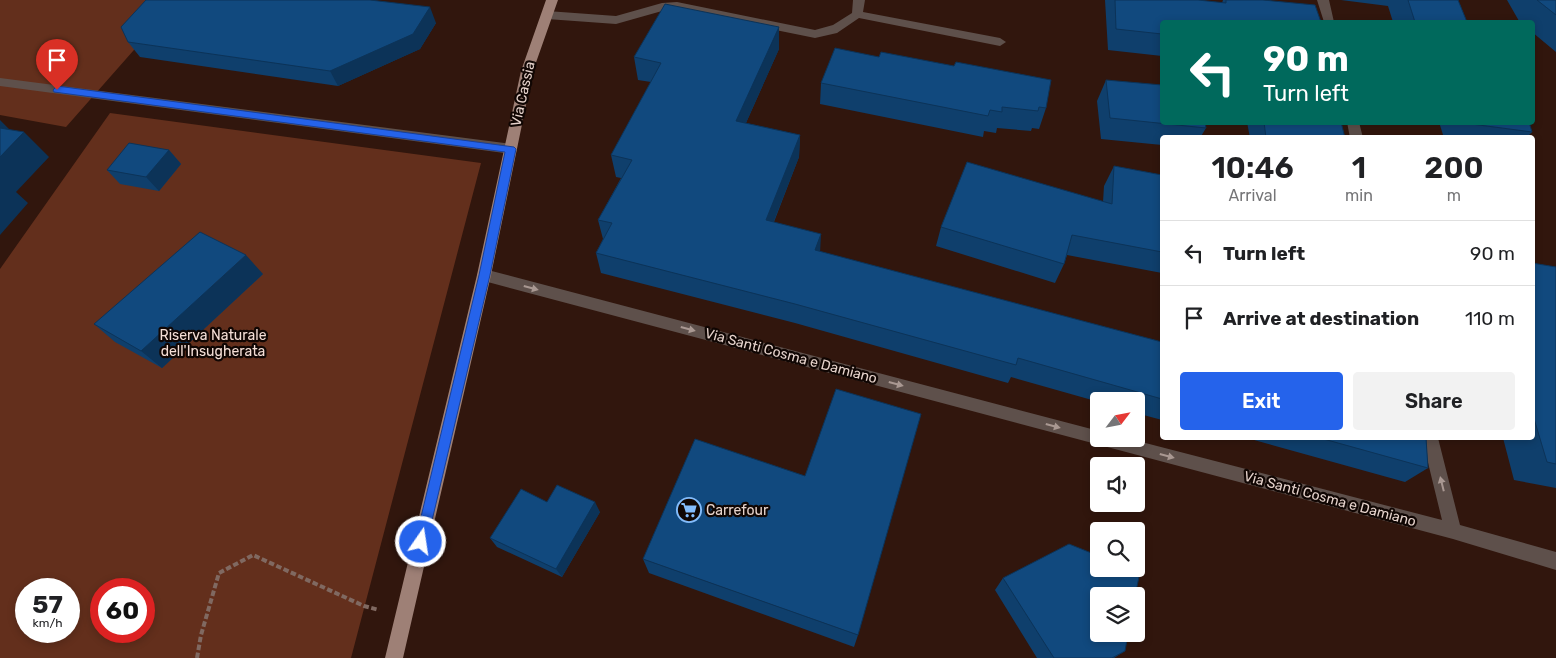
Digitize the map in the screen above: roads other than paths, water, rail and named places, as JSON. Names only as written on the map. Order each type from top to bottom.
[{"type":"main road","name":"Via Cassia","points":[[394,658],[484,275],[527,71],[552,0]]},
{"type":"street","points":[[546,15],[616,20],[662,7],[677,6],[815,34],[836,30],[857,14],[860,0]]},
{"type":"street","points":[[1323,0],[1328,20]]},
{"type":"street","points":[[857,14],[1000,42]]},
{"type":"street","points":[[0,82],[511,149]]},
{"type":"street","name":"Via Santi Cosma e Damiano","points":[[484,275],[1090,436]]},
{"type":"street","points":[[1431,440],[1454,531]]},
{"type":"street","name":"Via Santi Cosma e Damiano","points":[[1137,448],[1454,531],[1556,561]]},
{"type":"place","name":"Carrefour","points":[[689,510]]},
{"type":"park label","name":"Riserva Naturale dell'Insugherata","points":[[213,344]]}]
